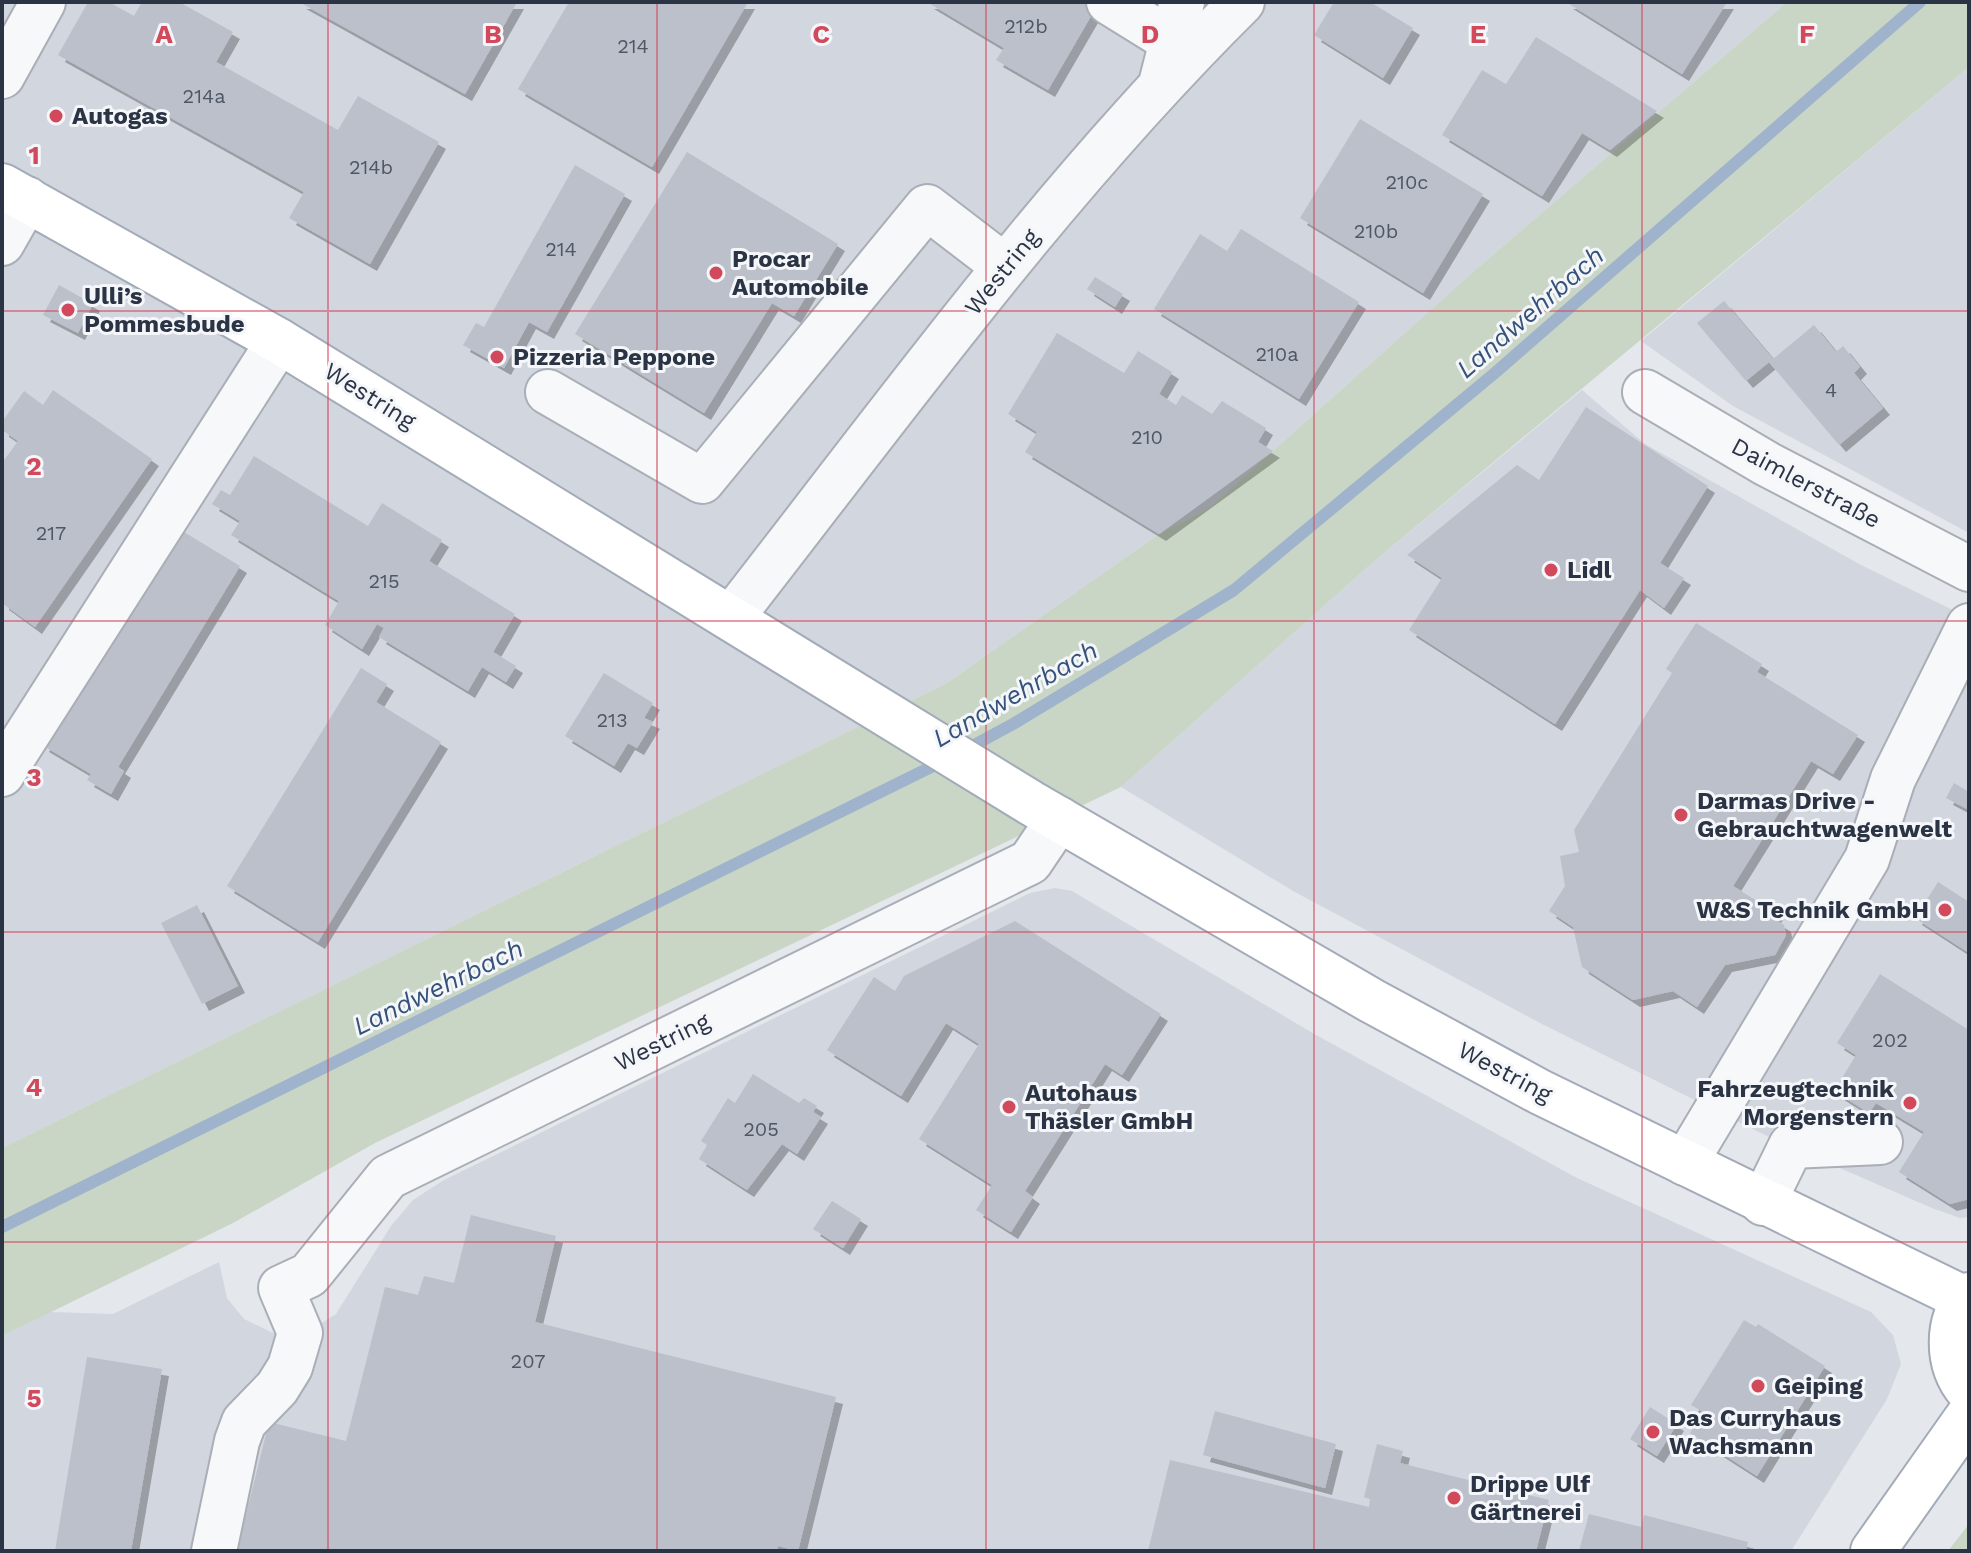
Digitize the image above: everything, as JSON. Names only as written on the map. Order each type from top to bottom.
[{"type":"main road","name":"Westring","points":[[15,193],[279,341],[1045,811],[1372,1001],[1540,1092],[1763,1203],[1967,1297]]},
{"type":"main road","points":[[1967,1297],[1956,1315],[1951,1338],[1954,1362],[1969,1391]]},
{"type":"main road","points":[[1873,1551],[1969,1415]]},
{"type":"street","points":[[3,74],[43,2]]},
{"type":"street","points":[[1109,2],[1177,21]]},
{"type":"street","name":"Westring","points":[[731,618],[1004,266],[1161,82],[1242,2]]},
{"type":"street","name":"Westring","points":[[1161,82],[1177,21]]},
{"type":"street","points":[[2,243],[15,193]]},
{"type":"street","points":[[548,392],[702,481],[927,207],[1004,266]]},
{"type":"street","points":[[2,774],[279,341]]},
{"type":"street","name":"Daimlerstraße","points":[[1645,392],[1767,464],[1969,569]]},
{"type":"street","points":[[1685,1163],[1867,859],[1898,766],[1969,626]]},
{"type":"street","name":"Westring","points":[[214,1551],[240,1431],[244,1422],[277,1388],[290,1367],[300,1333],[281,1288],[309,1275],[388,1177],[1030,862],[1045,811]]},
{"type":"street","points":[[1763,1203],[1791,1146],[1880,1142]]},
{"type":"shaded area","points":[[2,2],[1787,2],[1473,272],[1208,509],[1159,534],[947,683],[2,1148]]},
{"type":"shaded area","points":[[1969,67],[1969,533],[1733,406],[1641,341]]},
{"type":"shaded area","points":[[1582,390],[1645,444],[1861,565],[1969,618],[1969,1217],[1960,1218],[1932,1208],[1775,1140],[1540,1023],[1293,891],[1121,787],[1372,563]]},
{"type":"shaded area","points":[[1055,888],[1072,891],[1316,1035],[1577,1178],[1871,1312],[1893,1335],[1901,1364],[1887,1399],[1791,1551],[2,1551],[2,1336],[50,1312],[113,1314],[219,1262],[227,1298],[244,1319],[273,1333],[309,1331],[336,1314],[391,1226],[413,1200],[444,1180],[1030,893]]},
{"type":"green space","points":[[1787,2],[1969,2],[1969,67],[1372,563],[1121,787],[375,1143],[233,1223],[2,1336],[2,1148],[947,683],[1159,534],[1208,509],[1473,272]]},
{"type":"green space","points":[[1969,1524],[1969,1551],[1948,1551]]},
{"type":"building","points":[[88,2],[109,2],[134,16],[142,2],[179,2],[233,32],[216,62],[338,130],[358,96],[439,142],[370,264],[289,218],[304,192],[58,55]]},
{"type":"building","points":[[299,2],[517,2],[465,94]]},
{"type":"building","points":[[569,2],[748,2],[652,167],[518,89]]},
{"type":"building","points":[[927,2],[1098,4],[1048,90],[996,60],[1004,48]]},
{"type":"building","points":[[1334,2],[1370,2],[1413,28],[1383,78],[1314,35]]},
{"type":"building","points":[[1566,2],[1727,2],[1682,74]]},
{"type":"building","points":[[1536,37],[1657,111],[1610,150],[1582,133],[1542,196],[1442,135],[1482,70],[1506,84]]},
{"type":"building","points":[[1360,119],[1483,194],[1423,293],[1300,218]]},
{"type":"building","name":"Procar Automobile","points":[[687,152],[838,244],[794,316],[772,303],[704,413],[575,334]]},
{"type":"building","points":[[575,165],[625,194],[547,332],[529,322],[504,368],[463,345],[476,323],[484,327]]},
{"type":"building","points":[[1241,229],[1359,302],[1299,399],[1154,309],[1200,234],[1227,251]]},
{"type":"building","points":[[1095,277],[1123,294],[1115,307],[1087,289]]},
{"type":"building","name":"Ulli’s Pommesbude","points":[[59,285],[93,304],[78,333],[43,315]]},
{"type":"building","points":[[1724,301],[1773,359],[1814,325],[1836,352],[1843,346],[1860,367],[1854,373],[1883,408],[1839,445],[1769,362],[1746,381],[1697,323]]},
{"type":"building","points":[[1057,333],[1124,373],[1138,351],[1172,372],[1159,394],[1176,405],[1182,395],[1212,414],[1222,401],[1266,428],[1258,442],[1273,451],[1159,534],[1025,452],[1037,432],[1008,414]]},
{"type":"building","points":[[53,390],[152,459],[35,627],[2,603],[2,463],[18,441],[2,430],[2,422],[24,391],[43,405]]},
{"type":"building","name":"Lidl","points":[[1586,407],[1708,486],[1660,563],[1684,578],[1664,608],[1640,590],[1555,724],[1409,630],[1442,578],[1407,555],[1517,465],[1539,480]]},
{"type":"building","points":[[254,456],[368,526],[382,503],[442,540],[429,561],[515,614],[493,652],[516,666],[506,682],[482,667],[468,691],[379,637],[384,628],[377,624],[362,649],[325,625],[339,601],[231,535],[240,521],[212,504],[221,490],[230,495]]},
{"type":"building","points":[[174,526],[240,566],[118,767],[124,771],[111,794],[87,780],[91,774],[42,745]]},
{"type":"building","name":"Darmas Drive - Gebrauchtwagenwelt","points":[[1696,623],[1762,664],[1757,672],[1858,735],[1833,774],[1811,761],[1733,886],[1776,913],[1773,918],[1784,925],[1786,935],[1775,955],[1725,965],[1697,1007],[1673,991],[1633,1000],[1582,967],[1573,927],[1549,911],[1565,886],[1560,856],[1579,852],[1574,830],[1672,673],[1666,669]]},
{"type":"building","points":[[361,668],[387,684],[376,702],[441,742],[318,942],[227,886]]},
{"type":"building","points":[[604,673],[653,703],[644,718],[653,722],[637,748],[628,743],[614,766],[565,736]]},
{"type":"building","points":[[1954,783],[1969,792],[1969,810],[1946,798]]},
{"type":"building","name":"W&S Technik GmbH","points":[[1938,882],[1969,902],[1969,953],[1915,918]]},
{"type":"building","points":[[197,905],[238,986],[202,1004],[161,923]]},
{"type":"building","name":"Autohaus Thäsler GmbH","points":[[1015,921],[1161,1014],[1122,1075],[1105,1064],[1025,1191],[1033,1197],[1011,1232],[976,1210],[992,1185],[919,1139],[979,1044],[946,1023],[901,1096],[827,1050],[874,977],[895,991],[904,976]]},
{"type":"building","points":[[1880,974],[1969,1030],[1969,1199],[1950,1204],[1899,1172],[1924,1132],[1876,1103],[1869,1113],[1834,1091],[1856,1055],[1837,1043]]},
{"type":"building","points":[[753,1074],[799,1103],[804,1098],[817,1106],[813,1112],[821,1117],[797,1154],[782,1144],[747,1190],[699,1159],[707,1145],[701,1141],[728,1098],[735,1103]]},
{"type":"building","points":[[832,1201],[861,1219],[843,1248],[813,1229]]},
{"type":"building","points":[[471,1215],[556,1236],[535,1322],[836,1397],[798,1551],[778,1546],[777,1551],[237,1551],[269,1422],[346,1441],[385,1287],[418,1295],[424,1276],[454,1283]]},
{"type":"building","name":"Geiping","points":[[1744,1320],[1756,1327],[1758,1324],[1825,1366],[1757,1476],[1690,1433],[1703,1412],[1691,1405]]},
{"type":"building","points":[[87,1357],[162,1369],[131,1551],[55,1551]]},
{"type":"building","name":"Das Curryhaus Wachsmann","points":[[1650,1407],[1677,1424],[1657,1456],[1630,1439]]},
{"type":"building","points":[[1215,1411],[1336,1444],[1325,1488],[1203,1455]]},
{"type":"building","name":"Drippe Ulf Gärtnerei","points":[[1377,1444],[1403,1451],[1400,1463],[1549,1500],[1536,1551],[1148,1551],[1170,1460],[1369,1507],[1370,1499],[1364,1497]]},
{"type":"building","points":[[1589,1514],[1641,1527],[1644,1515],[1748,1542],[1746,1551],[1579,1551]]},
{"type":"waterway","name":"Landwehrbach","points":[[965,750],[1234,590],[1496,372],[1920,2]]},
{"type":"waterway","name":"Landwehrbach","points":[[2,1227],[945,760]]},
{"type":"place","name":"Autogas","points":[[56,116]]},
{"type":"place","name":"Procar Automobile","points":[[716,273]]},
{"type":"place","name":"Ulli’s Pommesbude","points":[[68,310]]},
{"type":"place","name":"Pizzeria Peppone","points":[[497,357]]},
{"type":"place","name":"Lidl","points":[[1551,570]]},
{"type":"place","name":"Darmas Drive - Gebrauchtwagenwelt","points":[[1681,815]]},
{"type":"place","name":"W&S Technik GmbH","points":[[1945,910]]},
{"type":"place","name":"Fahrzeugtechnik Morgenstern","points":[[1910,1103]]},
{"type":"place","name":"Autohaus Thäsler GmbH","points":[[1009,1107]]},
{"type":"place","name":"Geiping","points":[[1758,1386]]},
{"type":"place","name":"Das Curryhaus Wachsmann","points":[[1653,1432]]},
{"type":"place","name":"Drippe Ulf Gärtnerei","points":[[1454,1498]]}]
